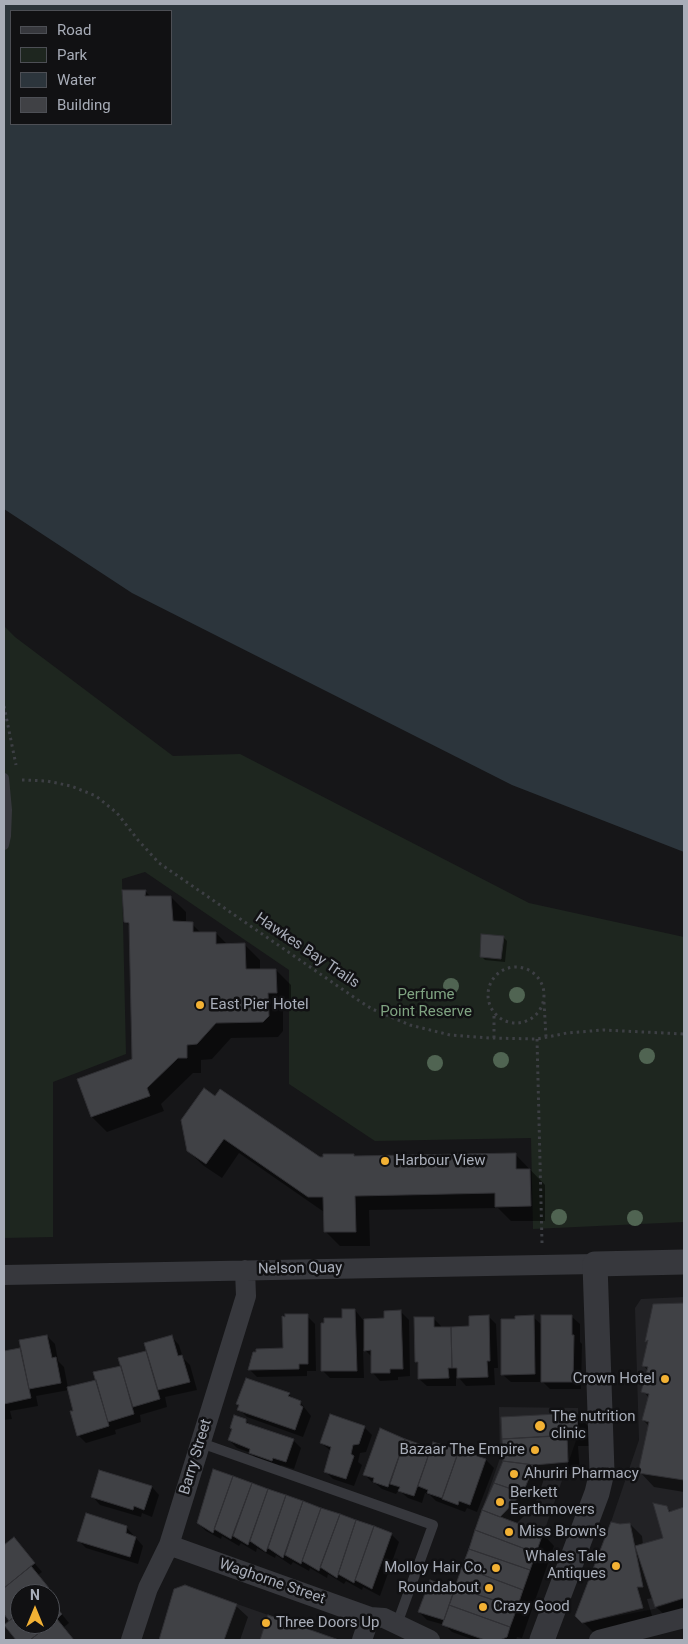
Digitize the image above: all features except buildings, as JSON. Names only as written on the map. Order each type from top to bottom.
[{"type":"street","points":[[542,1640],[597,1493],[602,1472],[595,1264],[684,1262]]},
{"type":"street","name":"Nelson Quay","points":[[4,1275],[595,1264]]},
{"type":"street","name":"Barry Street","points":[[131,1640],[148,1588],[169,1546],[246,1296],[246,1270]]},
{"type":"street","name":"Waghorne Street","points":[[169,1546],[370,1616],[384,1618],[430,1640]]},
{"type":"street","points":[[362,1640],[370,1616]]},
{"type":"street","points":[[599,1640],[684,1618]]},
{"type":"lane","points":[[4,778],[7,810],[4,845]]},
{"type":"lane","points":[[201,1443],[433,1525],[397,1624]]},
{"type":"path","points":[[4,706],[17,771]]},
{"type":"path","name":"Hawkes Bay Trails","points":[[19,780],[47,781],[71,786],[96,796],[116,813],[159,863],[372,1009],[410,1025],[450,1035],[494,1038],[537,1039],[604,1030],[684,1034]]},
{"type":"path","points":[[494,1038],[494,1014],[488,996],[489,987],[493,978],[500,971],[509,967],[519,966],[536,974],[542,983],[546,1037]]},
{"type":"path","points":[[494,1014],[510,1022],[527,1020],[540,1010],[544,1001]]},
{"type":"path","points":[[537,1039],[543,1264]]},
{"type":"shaded area","points":[[684,1297],[684,1599],[654,1609],[582,1623],[575,1616],[611,1522],[639,1440],[635,1308],[641,1299]]},
{"type":"shaded area","points":[[499,1407],[578,1408],[578,1435],[507,1637],[500,1640],[485,1640],[442,1625],[500,1458]]},
{"type":"shaded area","points":[[185,1585],[339,1640],[159,1640],[174,1589]]},
{"type":"green space","name":"Perfume Point Reserve","points":[[4,626],[15,637],[173,756],[240,754],[529,903],[684,937],[684,1222],[533,1229],[531,1138],[375,1141],[289,1084],[289,970],[145,872],[122,879],[126,1054],[53,1082],[53,1237],[4,1238]]},
{"type":"water","points":[[4,4],[684,4],[684,852],[512,785],[132,593],[4,509]]},
{"type":"place","name":"East Pier Hotel","points":[[200,1005]]},
{"type":"place","name":"Harbour View","points":[[385,1161]]},
{"type":"place","name":"Crown Hotel","points":[[665,1379]]},
{"type":"place","name":"The nutrition clinic","points":[[540,1426]]},
{"type":"place","name":"Bazaar The Empire","points":[[535,1450]]},
{"type":"place","name":"Ahuriri Pharmacy","points":[[514,1474]]},
{"type":"place","name":"Berkett Earthmovers","points":[[500,1502]]},
{"type":"place","name":"Miss Brown's","points":[[509,1532]]},
{"type":"place","name":"Whales Tale Antiques","points":[[616,1566]]},
{"type":"place","name":"Molloy Hair Co.","points":[[496,1568]]},
{"type":"place","name":"Roundabout","points":[[489,1588]]},
{"type":"place","name":"Crazy Good","points":[[483,1607]]},
{"type":"place","name":"Three Doors Up","points":[[266,1623]]}]
